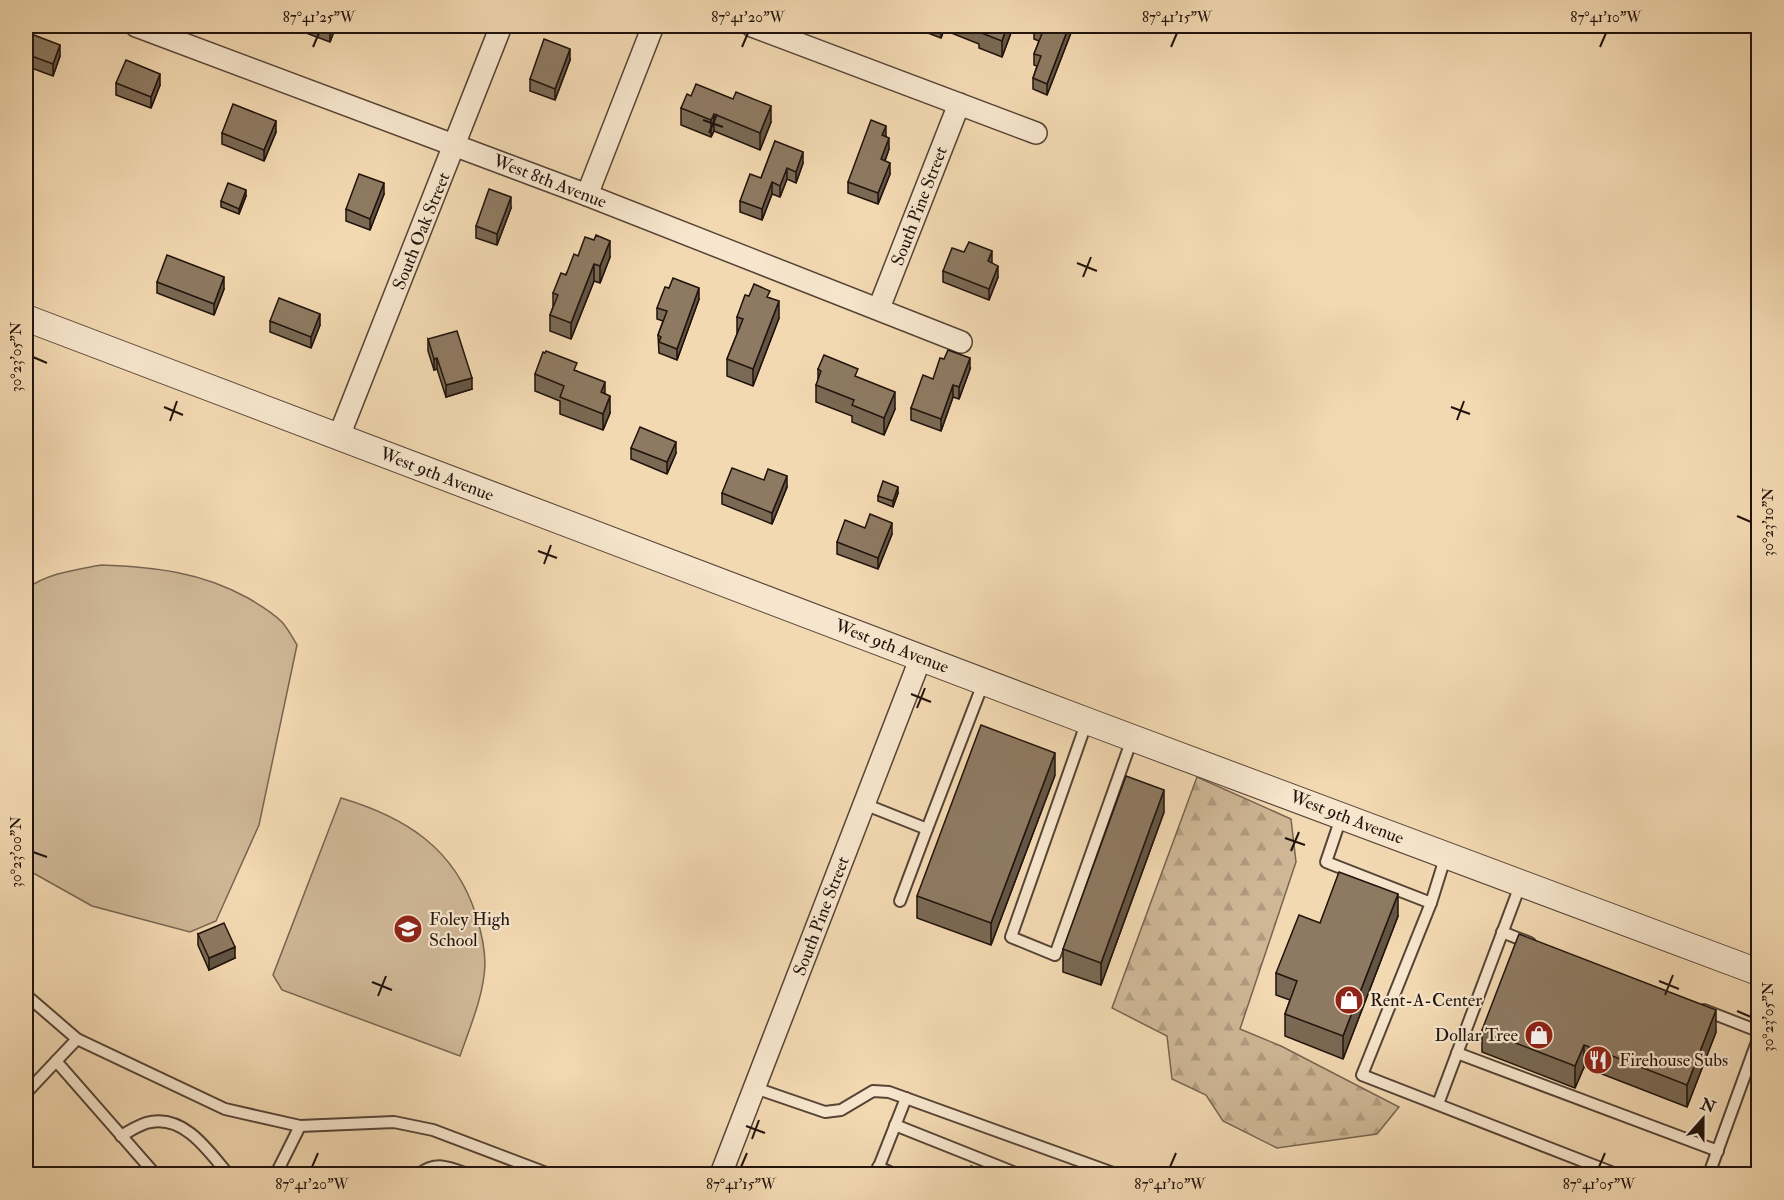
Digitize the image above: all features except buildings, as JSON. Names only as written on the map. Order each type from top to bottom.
[{"type":"street","name":"West 8th Avenue","points":[[136,26],[587,195],[961,342]]},
{"type":"street","name":"South Oak Street","points":[[339,436],[501,26]]},
{"type":"street","points":[[587,195],[653,26]]},
{"type":"street","points":[[752,26],[1036,133]]},
{"type":"street","name":"South Pine Street","points":[[879,308],[958,104]]},
{"type":"street","name":"West 9th Avenue","points":[[26,318],[1087,721],[1758,972]]},
{"type":"street","name":"South Pine Street","points":[[721,1174],[921,657]]},
{"type":"lane","points":[[900,901],[984,680]]},
{"type":"lane","points":[[1087,721],[1011,938],[1055,955],[1133,737]]},
{"type":"lane","points":[[864,804],[927,829]]},
{"type":"lane","points":[[1342,815],[1326,862],[1431,903]]},
{"type":"lane","points":[[1446,855],[1431,903],[1362,1075],[1616,1174]]},
{"type":"lane","points":[[1438,1104],[1521,883]]},
{"type":"lane","points":[[1502,932],[1536,945]]},
{"type":"lane","points":[[26,995],[78,1039],[225,1109],[300,1126],[394,1122],[434,1130],[549,1174]]},
{"type":"lane","points":[[1692,1005],[1758,1031]]},
{"type":"lane","points":[[26,1093],[78,1039]]},
{"type":"lane","points":[[1709,1174],[1758,1039]]},
{"type":"lane","points":[[1457,1053],[1718,1151]]},
{"type":"lane","points":[[56,1061],[155,1174]]},
{"type":"lane","points":[[754,1088],[825,1112],[841,1110],[873,1091],[889,1092],[1116,1174]]},
{"type":"lane","points":[[894,1174],[877,1171],[906,1098]]},
{"type":"lane","points":[[121,1136],[150,1122],[172,1123],[198,1138],[228,1174]]},
{"type":"lane","points":[[895,1125],[1018,1174]]},
{"type":"lane","points":[[276,1174],[300,1126]]},
{"type":"lane","points":[[419,1174],[437,1165],[448,1166],[466,1174]]},
{"type":"green space","points":[[101,565],[159,569],[213,582],[248,598],[270,612],[282,622],[297,645],[259,825],[216,921],[190,932],[92,906],[26,869],[26,589],[43,579]]},
{"type":"green space","points":[[1197,777],[1291,819],[1296,862],[1240,1029],[1281,1046],[1399,1107],[1377,1134],[1277,1148],[1223,1121],[1206,1095],[1172,1079],[1167,1036],[1112,1008]]},
{"type":"green space","points":[[341,798],[386,815],[425,838],[455,871],[467,892],[481,933],[485,964],[479,999],[460,1056],[282,990],[273,975]]},
{"type":"place","name":"Foley High School","points":[[408,929]]},
{"type":"place","name":"Rent-A-Center","points":[[1349,1000]]},
{"type":"place","name":"Dollar Tree","points":[[1539,1035]]},
{"type":"place","name":"Firehouse Subs","points":[[1598,1060]]}]
